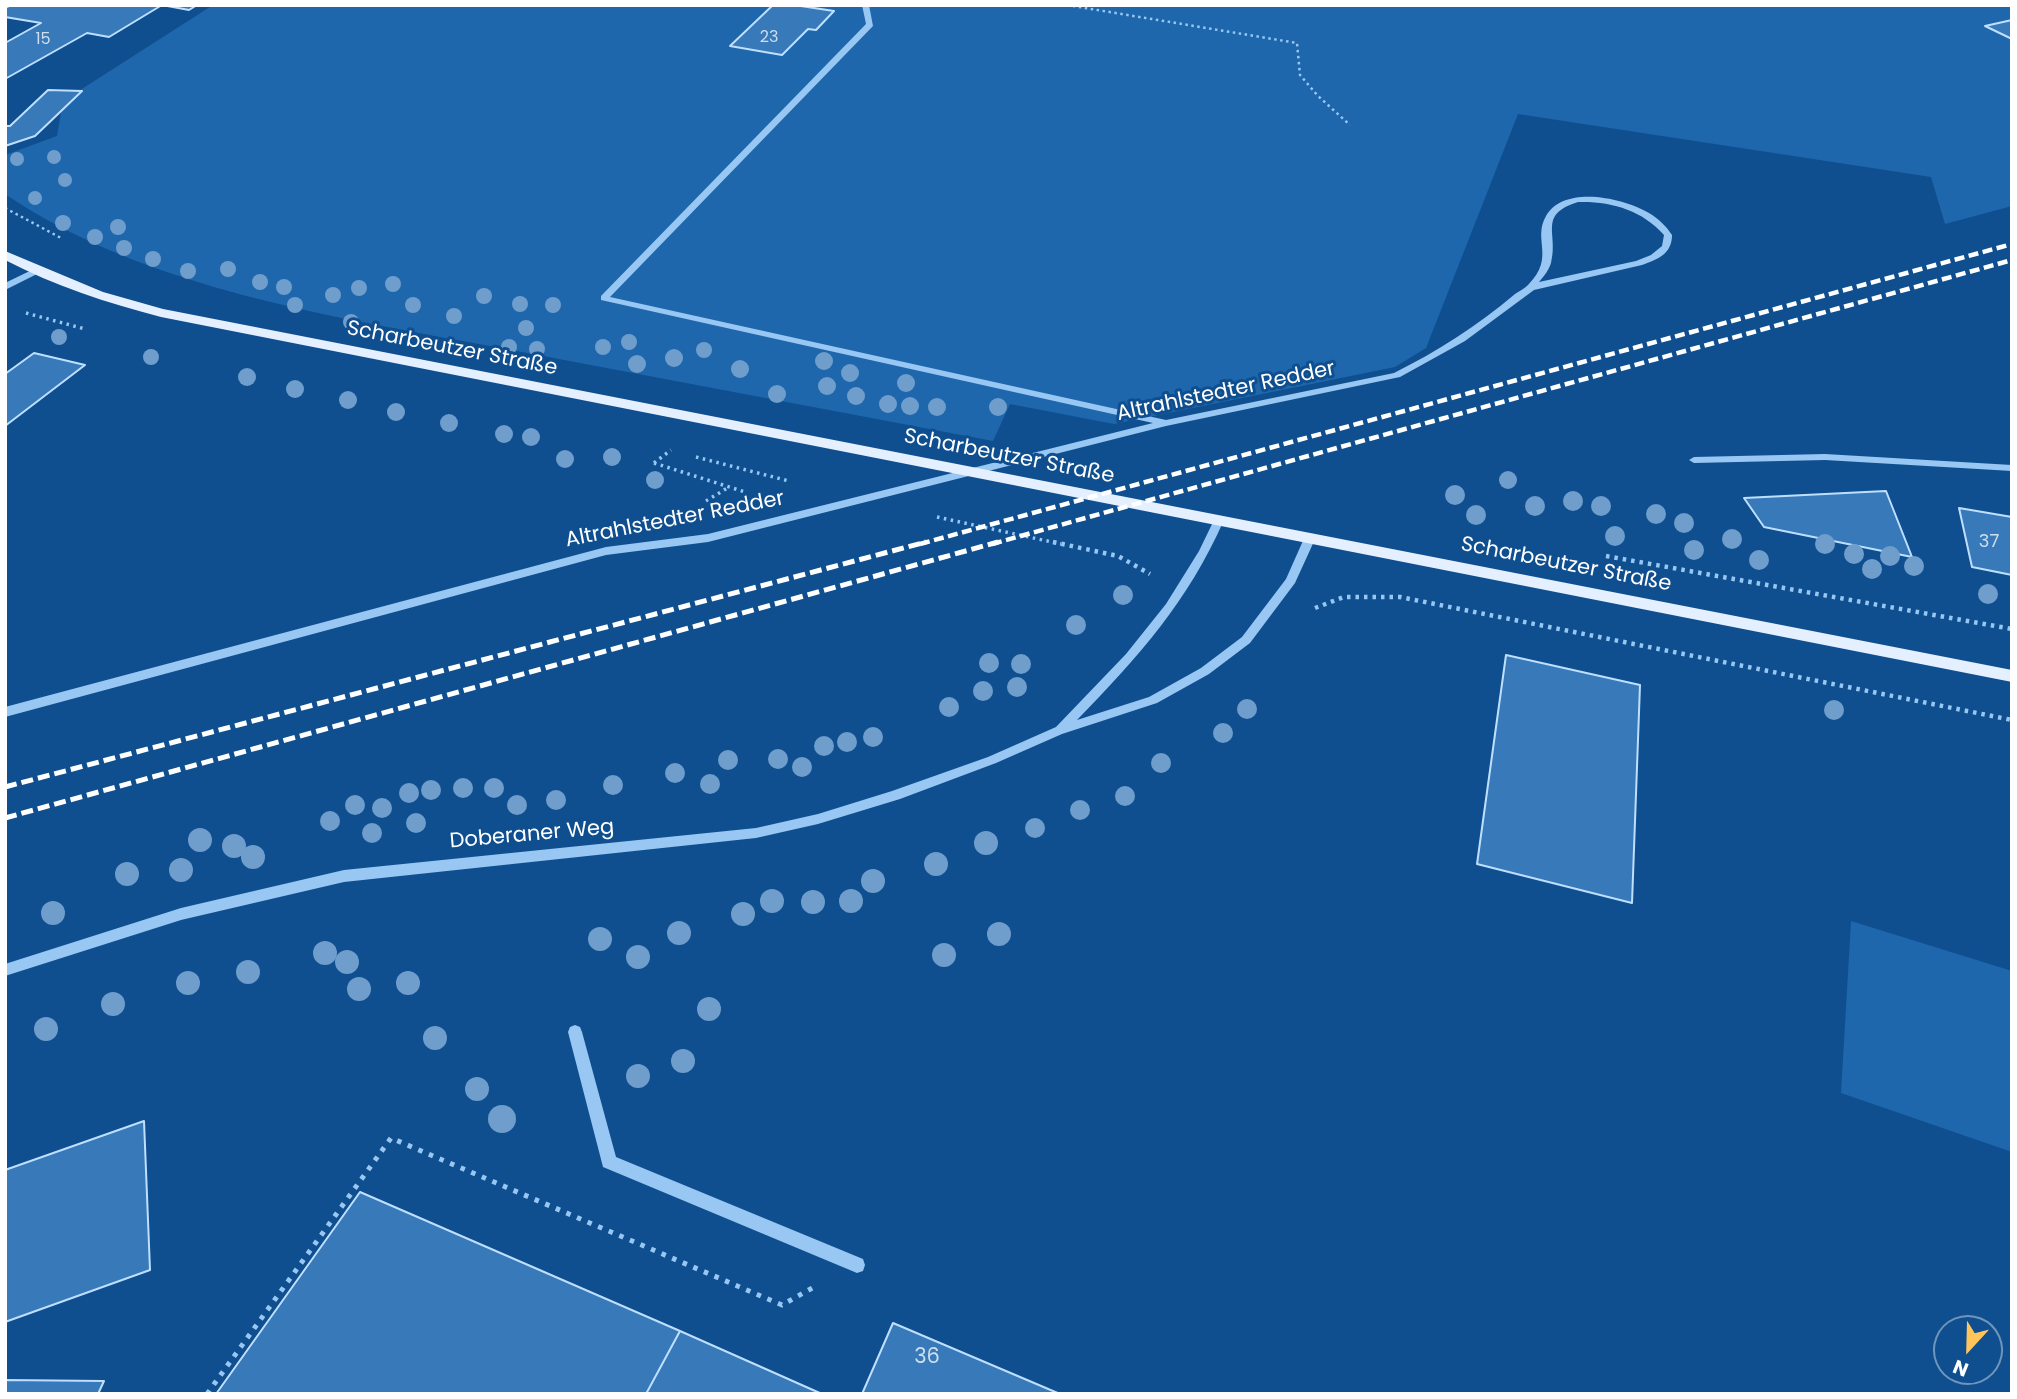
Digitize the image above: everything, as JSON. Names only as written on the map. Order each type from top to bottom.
[{"type":"main road","name":"Scharbeutzer Straße","points":[[5,256],[99,295],[161,313],[2012,676]]},
{"type":"street","points":[[865,5],[870,24],[604,298],[1166,423]]},
{"type":"street","points":[[1594,200],[1627,205],[1653,217],[1668,234],[1668,244],[1653,257],[1615,269],[1530,288],[1547,265],[1548,221],[1552,212],[1563,205],[1594,200]]},
{"type":"street","points":[[5,287],[36,271]]},
{"type":"street","name":"Altrahlstedter Redder","points":[[5,712],[606,551],[708,538],[1166,423],[1397,375],[1422,363],[1497,315],[1530,288]]},
{"type":"street","points":[[1694,460],[1825,457],[2012,468]]},
{"type":"street","name":"Doberaner Weg","points":[[1058,732],[1153,633],[1187,585],[1219,520]]},
{"type":"street","name":"Doberaner Weg","points":[[5,970],[181,914],[344,876],[500,858],[695,841],[756,833],[818,819],[992,760],[1058,732],[1153,700],[1205,671],[1246,640],[1291,580],[1310,537]]},
{"type":"street","points":[[575,1032],[609,1162],[857,1265]]},
{"type":"path","points":[[1067,5],[1297,43],[1300,75],[1318,96],[1350,125]]},
{"type":"path","points":[[671,450],[654,463],[737,489]]},
{"type":"path","points":[[1082,546],[1118,556],[1152,575],[1187,585]]},
{"type":"path","points":[[1600,555],[2012,629]]},
{"type":"path","points":[[1273,605],[1307,611],[1344,597],[1400,597],[2012,720]]},
{"type":"path","points":[[207,1394],[391,1139],[782,1305],[857,1265]]},
{"type":"shaded area","points":[[213,5],[2012,5],[2012,206],[1945,224],[1931,177],[1518,114],[1426,348],[1395,367],[1114,424],[1010,404],[993,441],[378,325],[246,296],[182,277],[120,254],[60,227],[5,194],[5,155],[57,136],[63,101]]},
{"type":"shaded area","points":[[1851,921],[2012,971],[2012,1152],[1841,1093]]},
{"type":"building","points":[[11,5],[162,5],[109,37],[87,33],[5,79],[5,43],[41,23],[5,17],[5,8]]},
{"type":"building","points":[[162,5],[197,5],[189,10]]},
{"type":"building","points":[[773,5],[834,11],[816,30],[808,29],[782,55],[730,46]]},
{"type":"building","points":[[2012,20],[2012,39],[1985,26]]},
{"type":"building","points":[[48,90],[82,91],[35,136],[5,146],[5,126],[10,126]]},
{"type":"building","points":[[34,353],[85,365],[5,426],[5,374]]},
{"type":"building","points":[[1886,491],[1912,557],[1764,527],[1744,498]]},
{"type":"building","points":[[1959,508],[2012,517],[2012,575],[1972,567]]},
{"type":"building","points":[[1506,655],[1640,685],[1632,903],[1477,864]]},
{"type":"building","points":[[144,1121],[150,1270],[5,1322],[5,1170]]},
{"type":"building","points":[[360,1192],[680,1331],[646,1394],[216,1394]]},
{"type":"building","points":[[893,1323],[1060,1394],[862,1394]]},
{"type":"building","points":[[680,1331],[822,1394],[646,1394]]},
{"type":"building","points":[[5,1380],[104,1381],[98,1394],[5,1394]]},
{"type":"railway","points":[[920,544],[2012,244]]},
{"type":"railway","points":[[992,544],[2012,260]]},
{"type":"railway","points":[[5,787],[926,542]]},
{"type":"railway","points":[[5,818],[998,542]]}]
